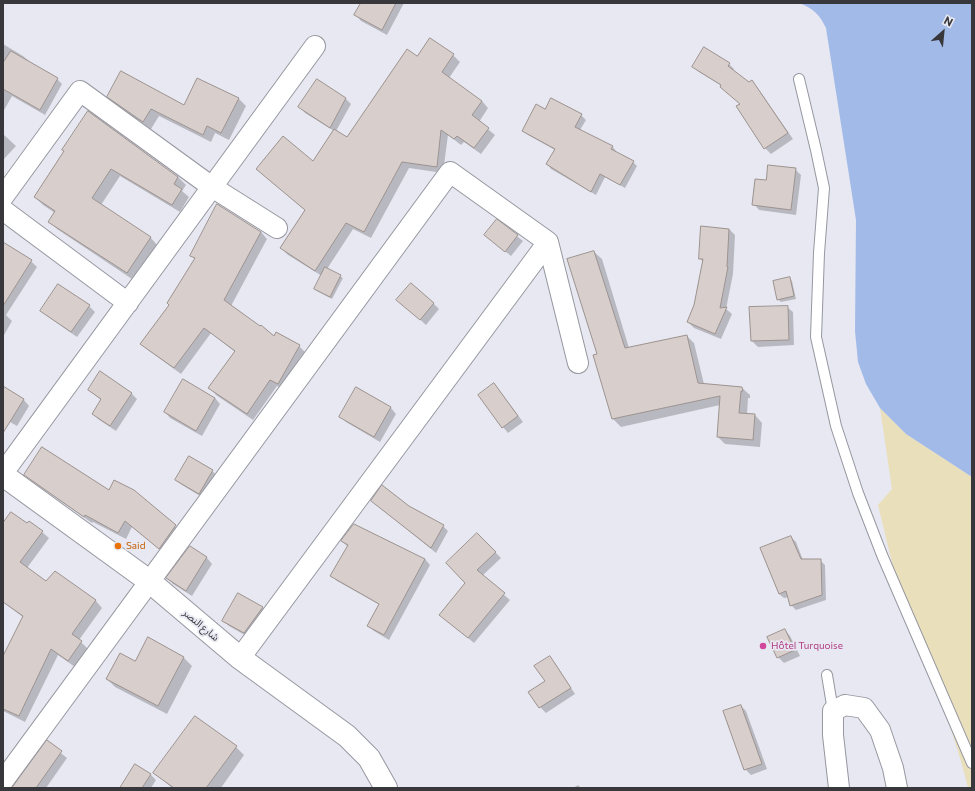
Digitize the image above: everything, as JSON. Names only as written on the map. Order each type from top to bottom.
[{"type":"main road","name":"شارع النصر","points":[[3,474],[149,581],[240,658],[347,736],[369,758],[386,788]]},
{"type":"street","points":[[3,474],[315,46]]},
{"type":"street","points":[[3,197],[80,92],[212,187],[278,228]]},
{"type":"street","points":[[3,781],[450,172],[548,242],[578,363]]},
{"type":"street","points":[[3,210],[128,303]]},
{"type":"street","points":[[240,658],[548,242]]},
{"type":"street","points":[[839,788],[833,735],[833,711],[845,705],[864,708],[880,730],[893,768],[897,788]]},
{"type":"lane","points":[[799,79],[824,188],[819,253],[816,338],[836,426],[858,493],[882,555],[972,763]]},
{"type":"lane","points":[[827,675],[833,711]]},
{"type":"sand","points":[[880,408],[906,434],[972,477],[972,788],[968,788],[954,737],[899,588],[888,547],[878,505],[892,489]]},
{"type":"water","points":[[799,3],[972,3],[972,477],[906,434],[880,408],[866,384],[858,362],[855,331],[856,220],[826,28],[816,12]]},
{"type":"building","points":[[361,3],[396,3],[382,30],[354,15]]},
{"type":"building","points":[[430,38],[454,54],[442,72],[482,101],[472,115],[489,128],[474,148],[457,136],[454,139],[441,130],[437,167],[402,162],[364,232],[346,223],[315,271],[280,248],[305,210],[256,169],[283,136],[313,161],[334,129],[347,137],[407,49],[417,56]]},
{"type":"building","points":[[704,47],[730,63],[728,66],[749,82],[752,80],[788,133],[764,149],[736,106],[740,104],[720,87],[721,85],[692,67]]},
{"type":"building","points":[[11,51],[58,78],[40,110],[3,89],[3,63]]},
{"type":"building","points":[[121,71],[184,105],[197,78],[239,98],[221,133],[207,126],[203,135],[151,109],[143,122],[107,97]]},
{"type":"building","points":[[317,79],[346,98],[330,128],[298,107]]},
{"type":"building","points":[[551,98],[582,114],[575,127],[613,146],[611,149],[634,161],[620,185],[600,174],[591,192],[546,164],[555,149],[522,131],[536,104],[545,109]]},
{"type":"building","points":[[88,111],[178,177],[174,184],[182,189],[172,205],[111,169],[92,198],[151,237],[127,273],[48,222],[55,211],[34,197],[64,151],[62,150]]},
{"type":"building","points":[[768,165],[796,168],[791,210],[752,205],[755,179],[766,180]]},
{"type":"building","points":[[217,204],[261,232],[224,300],[260,326],[261,325],[274,336],[276,332],[300,345],[278,384],[270,380],[247,414],[208,388],[235,351],[204,328],[174,368],[140,344],[169,305],[167,303],[195,258],[190,256]]},
{"type":"building","points":[[497,219],[518,235],[505,252],[484,235]]},
{"type":"building","points":[[701,226],[729,229],[728,267],[720,308],[727,307],[715,334],[687,322],[694,305],[703,259],[699,259]]},
{"type":"building","points":[[3,242],[32,260],[3,306]]},
{"type":"building","points":[[594,251],[625,348],[687,335],[698,383],[742,387],[743,391],[741,391],[739,413],[755,414],[753,440],[717,437],[720,396],[612,419],[593,355],[597,354],[567,259]]},
{"type":"building","points":[[325,267],[341,275],[330,297],[314,289]]},
{"type":"building","points":[[790,277],[794,296],[777,300],[773,281]]},
{"type":"building","points":[[411,283],[434,303],[420,320],[396,300]]},
{"type":"building","points":[[58,284],[90,305],[71,332],[40,311]]},
{"type":"building","points":[[788,306],[789,340],[751,341],[749,307]]},
{"type":"building","points":[[100,371],[132,393],[110,426],[92,414],[101,399],[88,390]]},
{"type":"building","points":[[183,379],[215,398],[196,431],[164,412]]},
{"type":"building","points":[[494,383],[518,416],[502,428],[478,395]]},
{"type":"building","points":[[3,386],[24,399],[3,433]]},
{"type":"building","points":[[356,387],[391,407],[374,437],[339,417]]},
{"type":"building","points":[[42,447],[109,490],[114,480],[134,490],[176,525],[159,549],[125,521],[118,533],[85,515],[84,517],[24,475]]},
{"type":"building","points":[[189,456],[213,470],[199,494],[175,480]]},
{"type":"building","points":[[382,485],[409,506],[444,525],[431,548],[371,501]]},
{"type":"building","points":[[11,512],[27,523],[29,521],[43,531],[20,562],[46,581],[55,571],[96,600],[72,634],[82,641],[68,661],[51,649],[19,716],[3,709],[3,656],[23,616],[3,602],[3,523]]},
{"type":"building","points":[[354,524],[425,559],[384,635],[367,626],[379,604],[330,576],[348,545],[341,541]]},
{"type":"building","points":[[477,533],[496,552],[477,570],[505,593],[468,638],[439,615],[465,583],[446,563]]},
{"type":"building","points":[[791,536],[801,559],[821,559],[822,595],[790,606],[786,591],[779,594],[760,548]]},
{"type":"building","points":[[190,546],[207,557],[186,591],[166,578]]},
{"type":"building","points":[[238,593],[263,607],[244,633],[222,621]]},
{"type":"building","points":[[785,629],[795,650],[777,658],[767,637]]},
{"type":"building","points":[[148,637],[184,657],[158,706],[106,679],[120,653],[135,661]]},
{"type":"building","points":[[550,656],[571,688],[539,708],[528,692],[545,681],[534,666]]},
{"type":"building","points":[[741,705],[762,764],[744,770],[723,711]]},
{"type":"building","points":[[195,716],[237,746],[206,788],[174,788],[153,773]]},
{"type":"building","points":[[47,740],[62,751],[36,788],[12,788]]},
{"type":"building","points":[[135,764],[151,774],[142,788],[120,788]]},
{"type":"place","name":"Said","points":[[118,546]]},
{"type":"place","name":"Hôtel Turquoise","points":[[763,646]]}]
